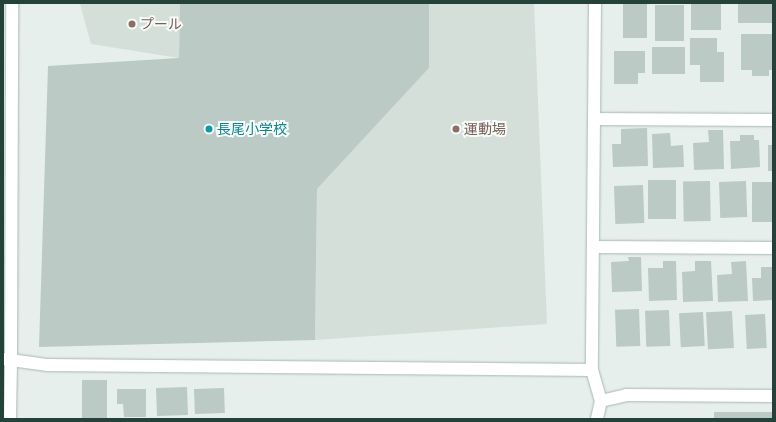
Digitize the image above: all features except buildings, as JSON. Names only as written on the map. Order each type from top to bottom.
[{"type":"street","points":[[10,419],[7,359],[12,3]]},
{"type":"street","points":[[595,3],[594,118],[596,247],[592,370],[601,401],[597,419]]},
{"type":"street","points":[[594,118],[773,120]]},
{"type":"street","points":[[596,247],[773,248]]},
{"type":"street","points":[[7,359],[48,365],[592,370]]},
{"type":"street","points":[[601,401],[626,395],[773,396]]},
{"type":"shaded area","name":"プール","points":[[180,3],[179,58],[91,44],[80,4]]},
{"type":"shaded area","name":"運動場","points":[[429,3],[534,3],[547,324],[315,340],[317,189],[429,68]]},
{"type":"place","name":"プール","points":[[132,24]]},
{"type":"place","name":"長尾小学校","points":[[209,129]]},
{"type":"place","name":"運動場","points":[[456,129]]}]
